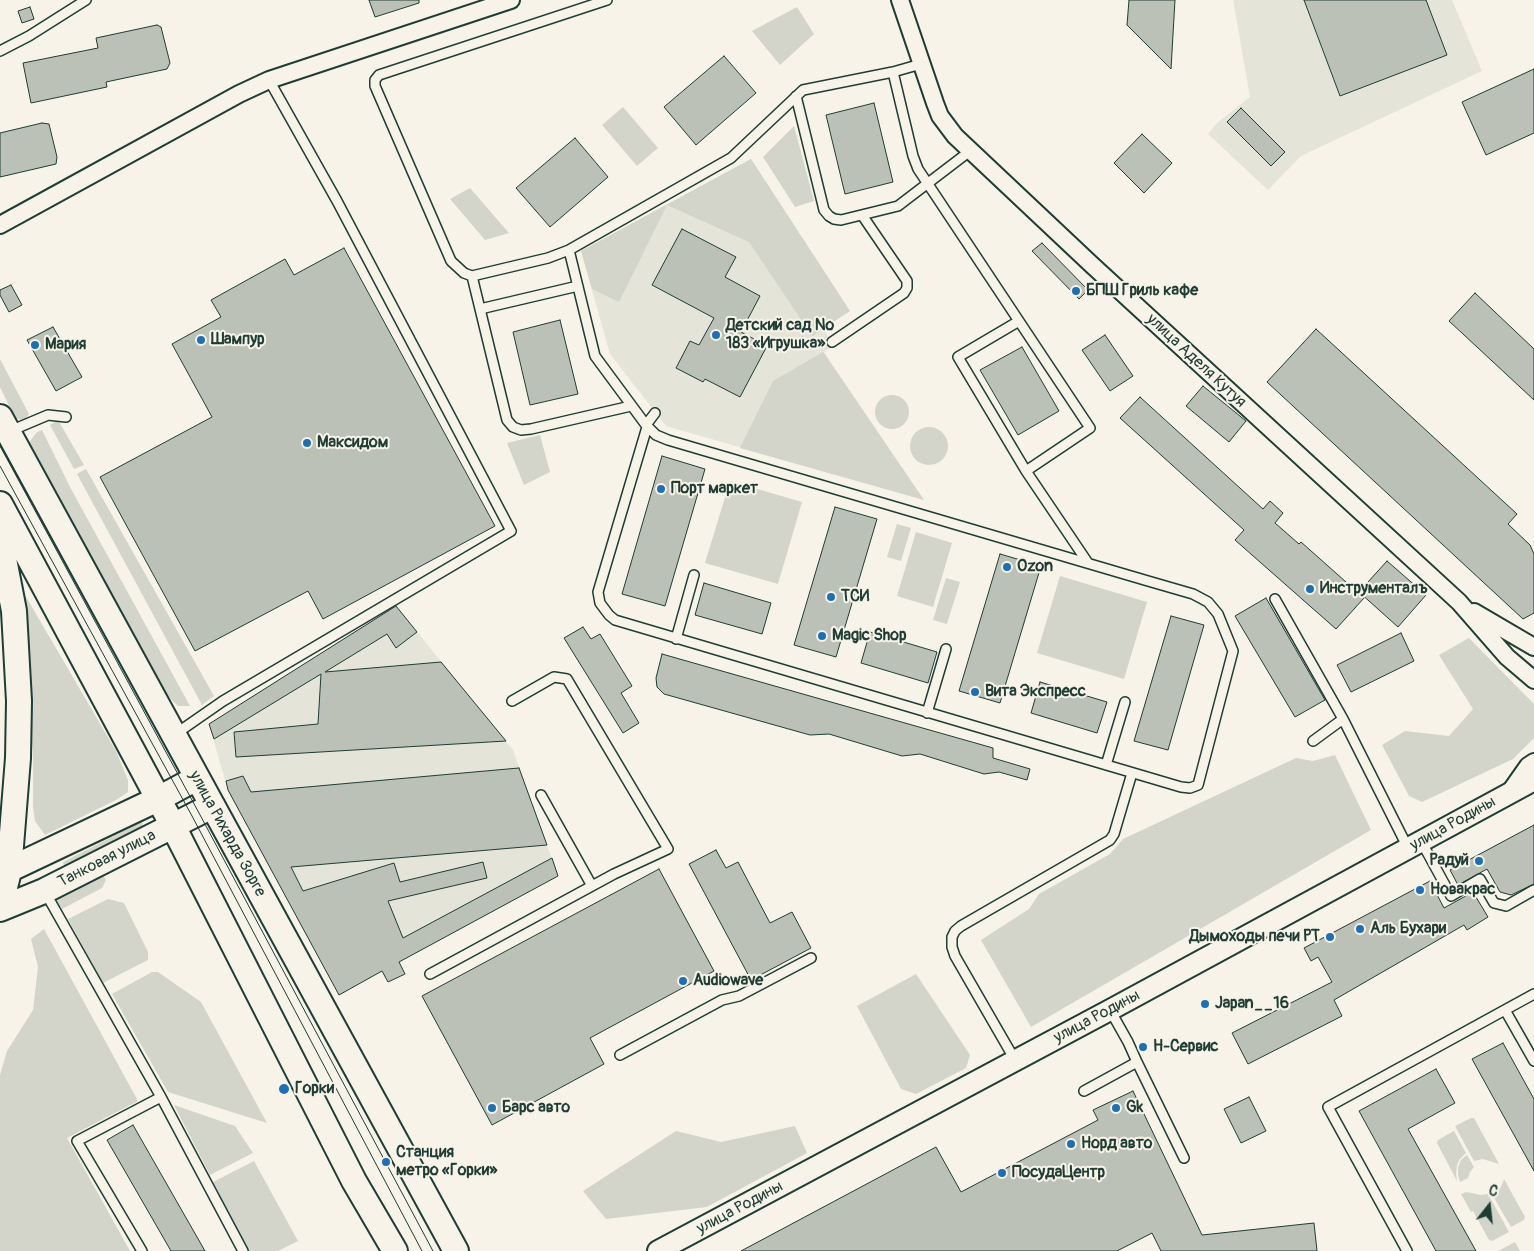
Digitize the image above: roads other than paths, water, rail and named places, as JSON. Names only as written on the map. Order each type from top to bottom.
[{"type":"main road","name":"улица Рихарда Зорге","points":[[4,424],[456,1251]]},
{"type":"main road","points":[[0,504],[173,826],[354,1181],[395,1251]]},
{"type":"main road","points":[[0,538],[14,611],[19,702],[18,758],[0,908]]},
{"type":"main road","name":"Танковая улица","points":[[4,872],[158,799],[197,778]]},
{"type":"main road","name":"Танковая улица","points":[[0,908],[44,891],[212,806]]},
{"type":"street","points":[[0,225],[239,94],[269,80],[511,0]]},
{"type":"street","name":"улица Аделя Кутуя","points":[[900,0],[940,116],[948,128],[970,151],[1459,602]]},
{"type":"street","points":[[1459,602],[1534,647]]},
{"type":"street","points":[[1459,602],[1507,656],[1534,680]]},
{"type":"street","points":[[1508,793],[1528,766],[1534,762]]},
{"type":"street","name":"улица Родины","points":[[658,1251],[1110,1010],[1534,780]]},
{"type":"lane","points":[[0,51],[86,0]]},
{"type":"lane","points":[[607,0],[379,75],[375,80],[375,86],[451,261],[459,269],[472,276],[548,258],[569,250],[732,158],[796,96],[807,89],[892,72],[921,64]]},
{"type":"lane","points":[[892,72],[913,156],[922,175],[1090,428],[1026,471]]},
{"type":"lane","points":[[174,735],[223,701],[511,531],[341,209],[269,80]]},
{"type":"lane","points":[[796,96],[824,210],[829,216],[838,220],[898,206],[970,151]]},
{"type":"lane","points":[[832,342],[904,293],[907,288],[907,281],[862,215]]},
{"type":"lane","points":[[569,250],[595,356],[646,426],[656,435],[1201,597],[1212,606],[1218,614],[1233,651],[1198,785],[1182,788],[615,620],[600,603],[598,596],[599,588],[646,426],[655,413]]},
{"type":"lane","points":[[472,276],[507,420],[513,426],[522,430],[531,429],[631,406]]},
{"type":"lane","points":[[480,310],[578,286]]},
{"type":"lane","points":[[1019,321],[958,357],[1026,471],[1088,563]]},
{"type":"lane","points":[[4,424],[48,415],[66,417]]},
{"type":"lane","points":[[676,639],[694,575]]},
{"type":"lane","points":[[1275,599],[1415,844],[1451,896],[1480,879],[1494,903],[1506,906],[1534,890]]},
{"type":"lane","points":[[927,713],[946,649]]},
{"type":"lane","points":[[430,974],[592,886],[668,849],[567,679],[554,677],[512,701]]},
{"type":"lane","points":[[1106,765],[1125,702]]},
{"type":"lane","points":[[1314,741],[1343,719]]},
{"type":"lane","points":[[1016,1060],[956,956],[952,947],[952,937],[961,926],[1110,840],[1114,834],[1132,773]]},
{"type":"lane","points":[[541,795],[592,886]]},
{"type":"lane","points":[[44,891],[161,1096],[243,1251]]},
{"type":"lane","points":[[620,1055],[722,1000],[739,996],[811,958]]},
{"type":"lane","points":[[1407,1251],[1328,1107],[1534,994]]},
{"type":"lane","points":[[1110,1010],[1128,1042],[1184,1158]]},
{"type":"lane","points":[[1505,1010],[1534,1061]]},
{"type":"lane","points":[[1084,1091],[1137,1062]]},
{"type":"lane","points":[[142,1251],[77,1141],[161,1096]]},
{"type":"tram line","points":[[0,446],[433,1251]]},
{"type":"tram line","points":[[0,466],[192,816],[422,1251]]},
{"type":"place","name":"БПШ Гриль кафе","points":[[1076,291]]},
{"type":"place","name":"Детский сад № 183 «Игрушка»","points":[[716,335]]},
{"type":"place","name":"Шампур","points":[[201,340]]},
{"type":"place","name":"Мария","points":[[35,345]]},
{"type":"place","name":"Максидом","points":[[307,443]]},
{"type":"place","name":"Порт маркет","points":[[661,489]]},
{"type":"place","name":"Ozon","points":[[1007,567]]},
{"type":"place","name":"Инструменталъ","points":[[1310,589]]},
{"type":"place","name":"ТСИ","points":[[831,597]]},
{"type":"place","name":"Magic Shop","points":[[822,636]]},
{"type":"place","name":"Вита Экспресс","points":[[975,692]]},
{"type":"place","name":"Радуй","points":[[1479,861]]},
{"type":"place","name":"Новакрас","points":[[1420,890]]},
{"type":"place","name":"Аль Бухари","points":[[1360,929]]},
{"type":"place","name":"Дымоходы печи РТ","points":[[1330,937]]},
{"type":"place","name":"Audiowave","points":[[683,981]]},
{"type":"place","name":"Japan__16","points":[[1205,1004]]},
{"type":"place","name":"Н-Сервис","points":[[1143,1047]]},
{"type":"place","name":"Горки","points":[[284,1089]]},
{"type":"place","name":"Барс авто","points":[[492,1108]]},
{"type":"place","name":"Gk","points":[[1116,1108]]},
{"type":"place","name":"Норд авто","points":[[1071,1144]]},
{"type":"place","name":"Станция метро «Горки»","points":[[386,1162]]},
{"type":"place","name":"ПосудаЦентр","points":[[1002,1173]]}]
